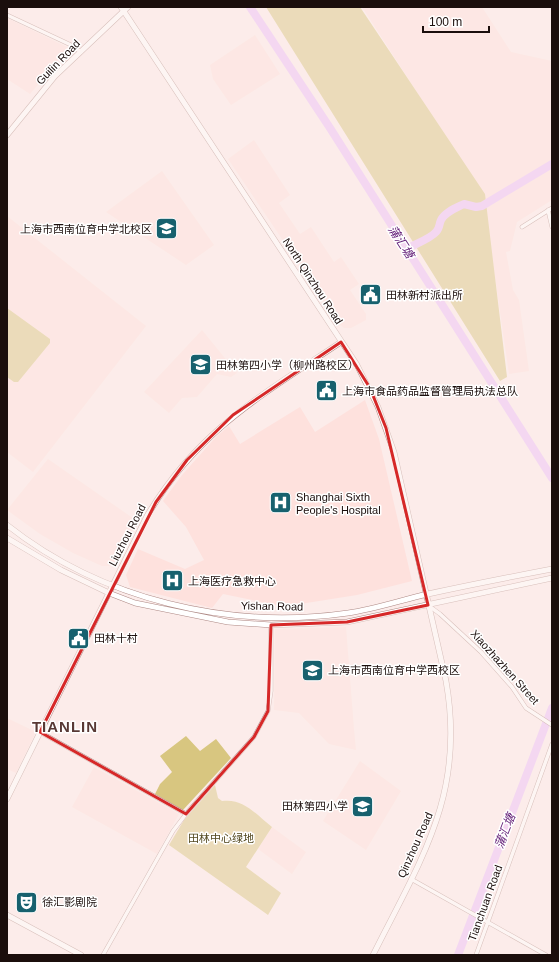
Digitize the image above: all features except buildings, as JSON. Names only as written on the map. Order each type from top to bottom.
[{"type":"street","name":"Guilin Road","points":[[7,135],[55,76],[81,52],[122,9],[128,7]]},
{"type":"street","name":"North Qinzhou Road","points":[[122,9],[367,382],[386,428],[400,477],[426,594]]},
{"type":"street","points":[[7,15],[71,45],[81,52]]},
{"type":"street","points":[[522,226],[550,209],[552,227]]},
{"type":"street","name":"Liuzhou Road","points":[[7,799],[112,586],[156,502],[178,470],[223,424],[243,408],[341,342]]},
{"type":"street","name":"Yishan Road","points":[[7,524],[54,557],[112,586],[161,602],[248,617],[327,616],[381,608],[426,594],[551,569]]},
{"type":"street","name":"Yishan Road","points":[[7,538],[61,570],[109,593],[135,603],[228,622],[271,625],[347,622],[428,606],[552,578]]},
{"type":"street","name":"Qinzhou Road","points":[[373,955],[412,879],[426,848],[441,809],[451,755],[449,698],[426,594]]},
{"type":"street","name":"Xiaozhazhen Street","points":[[428,606],[464,635],[507,681],[526,708],[551,725]]},
{"type":"street","points":[[102,955],[173,831],[186,814],[254,737],[268,711],[271,685],[271,625]]},
{"type":"street","points":[[40,732],[186,814]]},
{"type":"street","name":"Tianchuan Road","points":[[476,955],[552,744]]},
{"type":"street","points":[[412,879],[546,955]]},
{"type":"street","points":[[7,914],[80,955]]},
{"type":"highlighted area","points":[[341,342],[370,388],[386,428],[428,605],[347,622],[271,625],[268,711],[254,737],[186,814],[40,732],[156,502],[187,460],[233,415]]},
{"type":"shaded area","points":[[362,7],[482,7],[511,52],[552,61],[552,200],[517,222],[510,251],[506,252],[513,290],[519,300],[529,371],[509,374],[483,195]]},
{"type":"shaded area","points":[[7,18],[69,48],[30,94],[7,79]]},
{"type":"shaded area","points":[[255,35],[280,74],[231,105],[213,79],[210,65]]},
{"type":"shaded area","points":[[254,140],[290,195],[279,203],[300,234],[311,227],[334,262],[341,257],[359,284],[350,290],[366,314],[366,320],[351,328],[344,328],[340,325],[228,159]]},
{"type":"shaded area","name":"上海市西南位育中学北校区","points":[[162,171],[214,245],[186,265],[106,212]]},
{"type":"shaded area","points":[[7,216],[146,326],[33,472],[7,452]]},
{"type":"shaded area","name":"田林第四小学（柳州路校区）","points":[[202,330],[237,373],[231,377],[217,374],[197,397],[182,398],[169,413],[144,392]]},
{"type":"shaded area","name":"Shanghai Sixth People's Hospital","points":[[365,400],[379,439],[412,581],[357,595],[300,604],[276,605],[223,594],[212,608],[130,587],[126,575],[138,549],[185,569],[204,560],[186,527],[163,501],[182,475],[216,437],[229,426],[240,444],[300,407],[315,432]]},
{"type":"shaded area","points":[[48,459],[137,521],[114,566],[102,566],[73,553],[40,534],[7,510]]},
{"type":"shaded area","name":"上海市西南位育中学西校区","points":[[346,627],[356,750],[329,744],[299,713],[274,710],[275,629]]},
{"type":"shaded area","points":[[7,718],[36,732],[16,773],[7,769]]},
{"type":"shaded area","name":"田林第四小学","points":[[360,761],[401,791],[366,850],[323,821]]},
{"type":"shaded area","points":[[94,767],[179,814],[157,854],[72,807]]},
{"type":"shaded area","points":[[272,827],[306,852],[292,874],[258,849]]},
{"type":"green space","points":[[266,7],[360,7],[485,194],[507,377],[500,381]]},
{"type":"green space","points":[[7,308],[50,339],[50,343],[18,382],[14,382],[7,377]]},
{"type":"green space","points":[[186,736],[200,751],[216,739],[231,758],[183,810],[155,794],[160,784],[172,772],[160,756]]},
{"type":"green space","name":"田林中心绿地","points":[[215,785],[218,798],[222,801],[243,804],[272,827],[246,867],[281,893],[268,915],[169,845],[184,820]]},
{"type":"waterway","name":"蒲汇塘","points":[[250,7],[330,128],[552,478]]},
{"type":"waterway","points":[[406,249],[433,235],[438,229],[443,217],[451,210],[464,204],[476,207],[482,206],[552,164]]},
{"type":"waterway","name":"蒲汇塘","points":[[458,955],[552,708]]},
{"type":"place","name":"上海市西南位育中学北校区","points":[[167,229]]},
{"type":"place","name":"田林新村派出所","points":[[371,295]]},
{"type":"place","name":"田林第四小学（柳州路校区）","points":[[200,365]]},
{"type":"place","name":"上海市食品药品监督管理局执法总队","points":[[327,391]]},
{"type":"place","name":"Shanghai Sixth People's Hospital","points":[[280,503]]},
{"type":"place","name":"上海医疗急救中心","points":[[172,581]]},
{"type":"place","name":"田林十村","points":[[79,638]]},
{"type":"place","name":"上海市西南位育中学西校区","points":[[312,670]]},
{"type":"place","name":"田林第四小学","points":[[363,806]]},
{"type":"place","name":"徐汇影剧院","points":[[27,902]]},
{"type":"district","name":"TIANLIN","points":[[65,727]]}]
